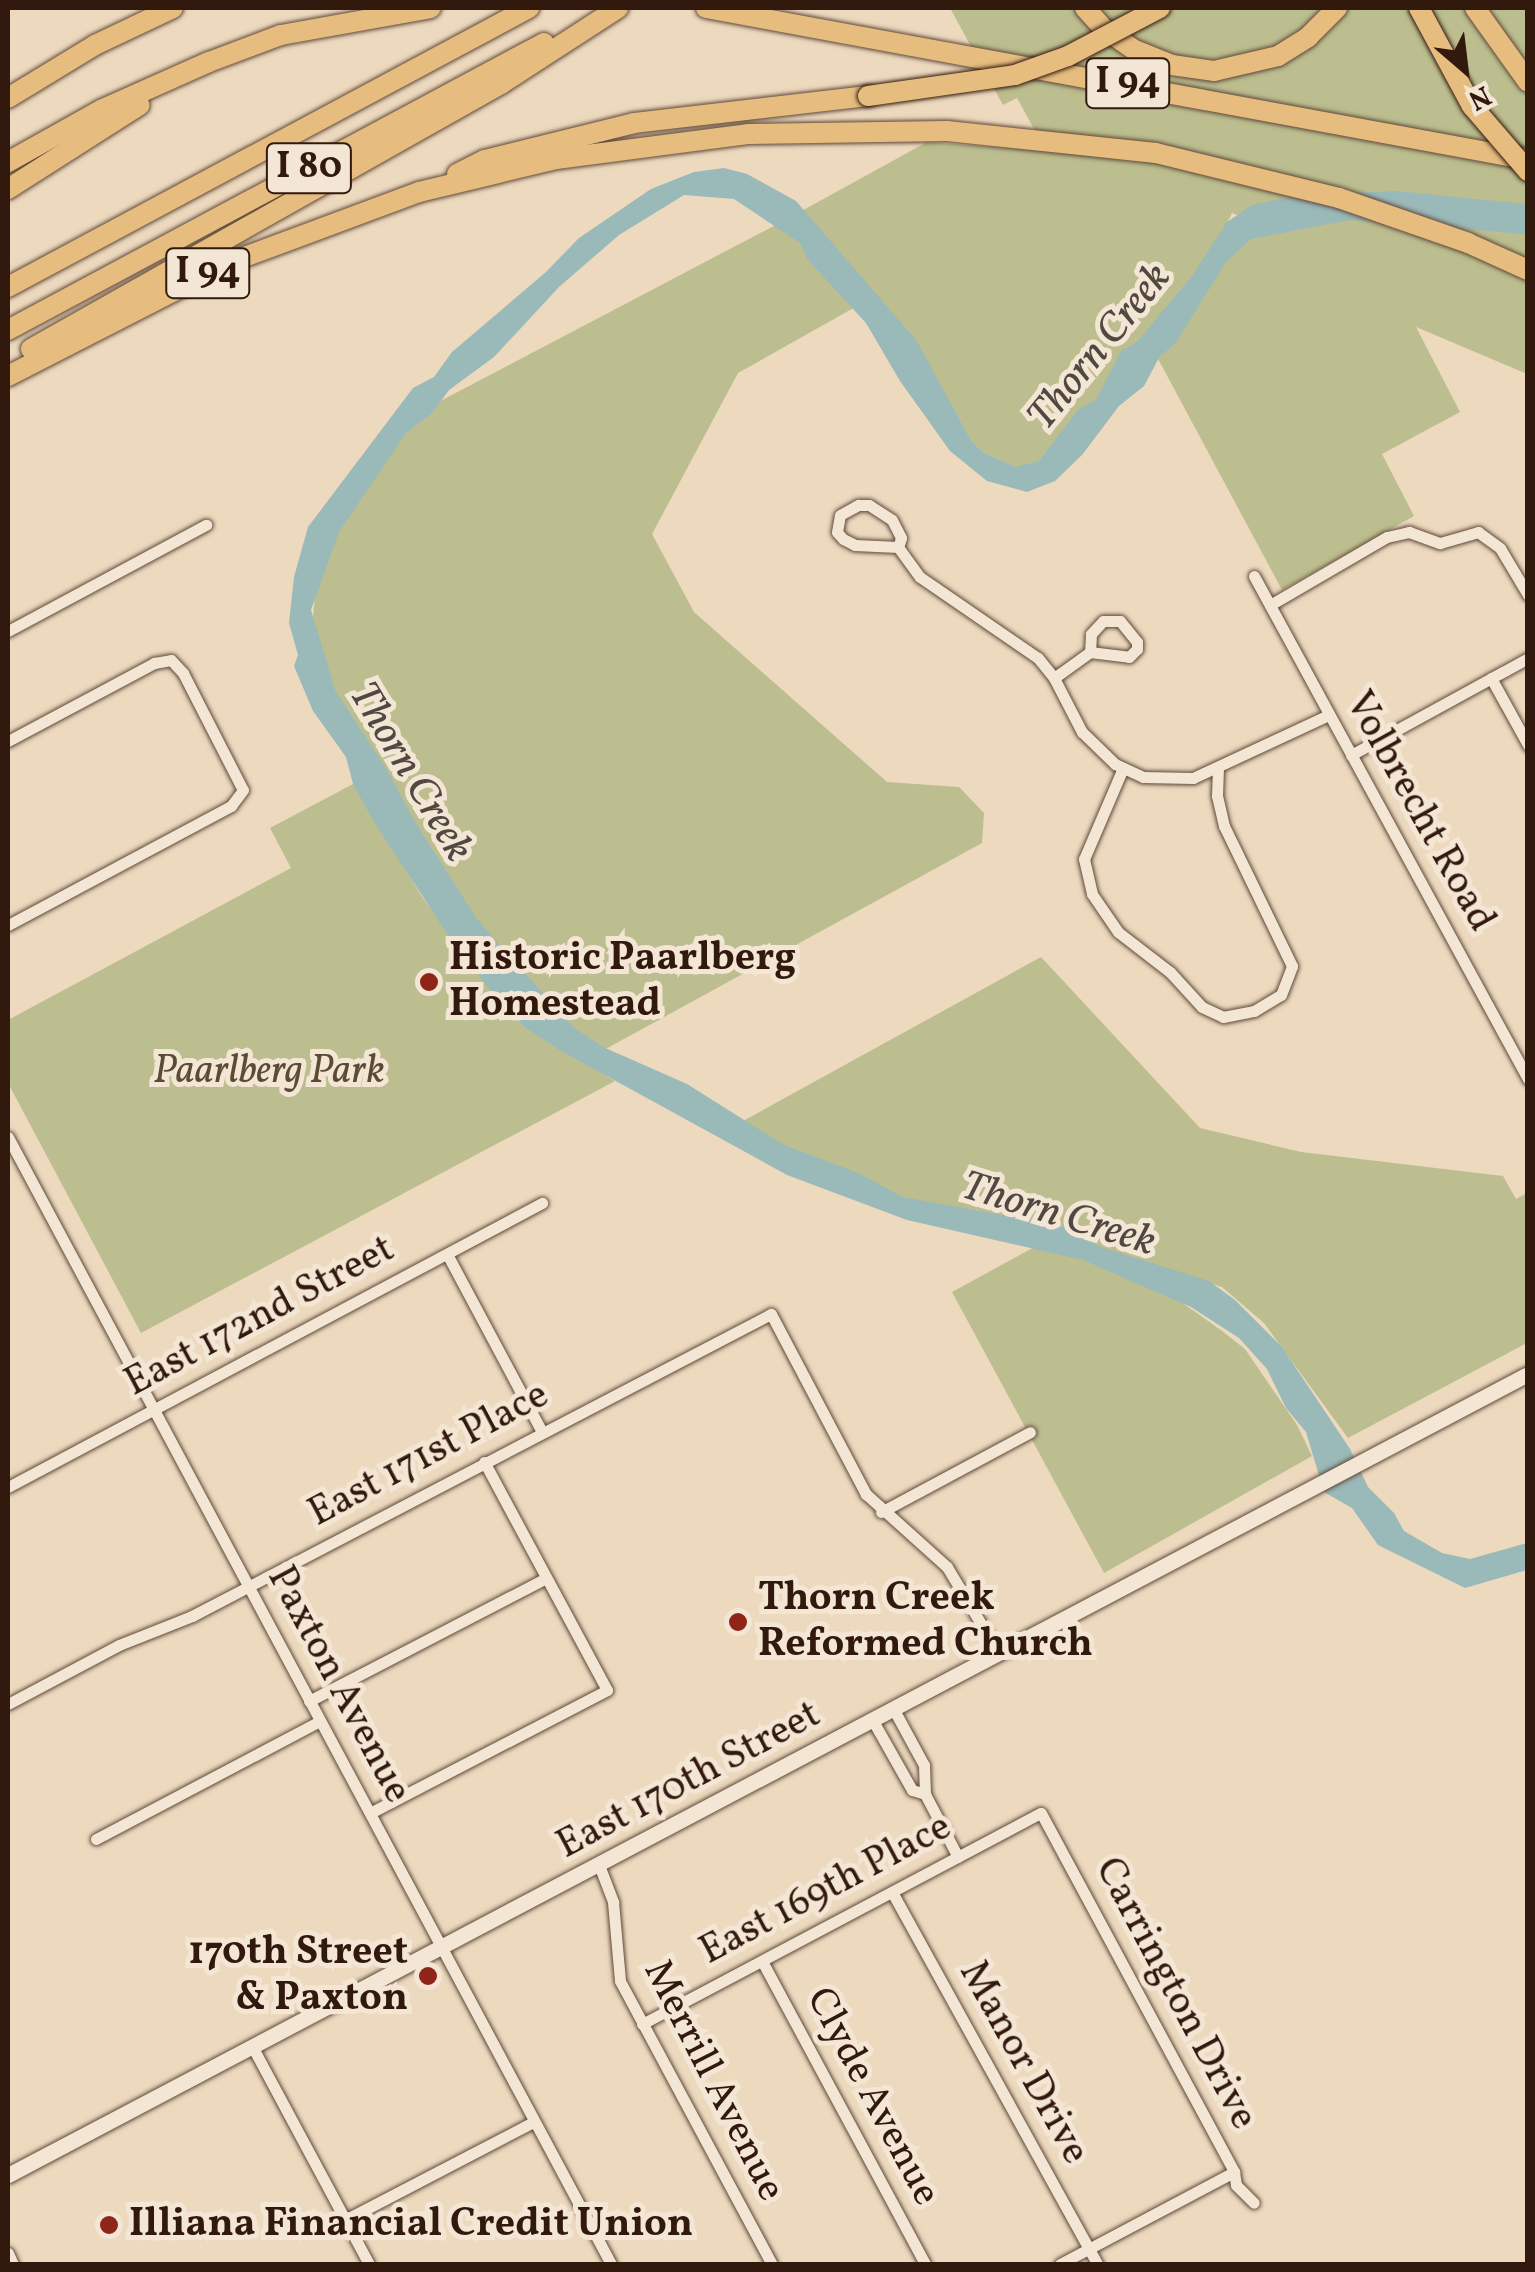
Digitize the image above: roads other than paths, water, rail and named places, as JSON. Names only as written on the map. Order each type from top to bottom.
[{"type":"highway","points":[[8,98],[95,45],[173,8]]},
{"type":"highway","points":[[8,162],[101,110],[209,62],[281,36],[431,8]]},
{"type":"highway","name":"I 80","points":[[8,287],[528,8]]},
{"type":"highway","name":"I 80","points":[[8,330],[610,8]]},
{"type":"highway","points":[[8,363],[501,84],[618,8]]},
{"type":"highway","points":[[1085,8],[1103,28],[1135,50],[1172,65],[1214,70],[1278,56],[1308,37],[1336,8]]},
{"type":"highway","points":[[419,192],[485,160],[634,123],[1016,75],[1068,56],[1160,8]]},
{"type":"highway","points":[[1419,8],[1472,106],[1528,171]]},
{"type":"highway","points":[[1475,8],[1528,82]]},
{"type":"highway","name":"I 94","points":[[717,9],[1528,160]]},
{"type":"highway","points":[[8,189],[78,141],[158,96],[248,57],[346,24]]},
{"type":"highway","name":"I 94","points":[[8,376],[230,262],[419,192],[556,159],[749,134],[858,129],[1024,136],[1222,167],[1357,204],[1468,242],[1528,270]]},
{"type":"street","points":[[898,547],[855,544],[843,539],[837,532],[840,515],[869,505],[899,528],[898,547],[933,588],[1020,642],[1054,678],[1082,732],[1123,768],[1168,780],[1218,769],[1329,716]]},
{"type":"street","points":[[8,630],[206,525]]},
{"type":"street","points":[[1270,604],[1387,538],[1409,532],[1440,544],[1478,532],[1500,548],[1528,594]]},
{"type":"street","name":"Volbrecht Road","points":[[1254,576],[1528,1079]]},
{"type":"street","points":[[1054,678],[1090,652]]},
{"type":"street","points":[[1351,756],[1528,658]]},
{"type":"street","points":[[8,740],[154,663],[171,660],[183,673],[241,781],[242,796],[8,925]]},
{"type":"street","points":[[1491,678],[1528,745]]},
{"type":"street","points":[[1123,768],[1084,859],[1092,894],[1108,920],[1213,1014],[1238,1016],[1254,1011],[1288,985],[1292,966],[1289,953],[1251,887],[1220,812],[1218,769]]},
{"type":"street","name":"Paxton Avenue","points":[[8,1138],[611,2264]]},
{"type":"street","name":"East 172nd Street","points":[[8,1487],[542,1204]]},
{"type":"street","points":[[447,1254],[542,1432]]},
{"type":"street","name":"East 171st Place","points":[[8,1704],[119,1645],[176,1624],[772,1314],[866,1494],[881,1512]]},
{"type":"street","name":"East 170th Street","points":[[8,2175],[1528,1374]]},
{"type":"street","points":[[999,1654],[947,1568],[881,1512],[1030,1432]]},
{"type":"street","points":[[370,1814],[606,1690],[484,1462]]},
{"type":"street","points":[[309,1702],[546,1578]]},
{"type":"street","points":[[894,1710],[924,1765],[925,1794],[958,1857]]},
{"type":"street","points":[[874,1720],[912,1790],[925,1794]]},
{"type":"street","points":[[96,1839],[320,1721]]},
{"type":"street","name":"East 169th Place","points":[[642,2024],[1041,1813]]},
{"type":"street","name":"Carrington Drive","points":[[1041,1813],[1234,2172],[1236,2186],[1254,2203]]},
{"type":"street","name":"Merrill Avenue","points":[[598,1865],[612,1902],[620,1981],[772,2264]]},
{"type":"street","name":"Manor Drive","points":[[892,1892],[1096,2264]]},
{"type":"street","name":"Clyde Avenue","points":[[762,1961],[925,2264]]},
{"type":"street","points":[[252,2046],[369,2264]]},
{"type":"street","points":[[345,2220],[533,2122]]},
{"type":"street","points":[[1060,2264],[1234,2172]]},
{"type":"street","points":[[8,2253],[14,2264]]},
{"type":"water","points":[[724,168],[747,174],[796,201],[916,340],[971,440],[983,452],[1016,467],[1039,461],[1078,410],[1096,400],[1121,351],[1137,342],[1192,276],[1227,222],[1252,205],[1300,195],[1397,191],[1527,204],[1527,234],[1350,220],[1251,239],[1226,262],[1175,344],[1160,356],[1144,386],[1119,406],[1082,455],[1055,481],[1027,492],[987,481],[950,451],[900,381],[866,323],[808,260],[800,243],[734,199],[684,195],[619,235],[559,287],[494,357],[449,390],[432,413],[406,433],[339,532],[311,610],[335,690],[387,770],[415,822],[477,919],[573,1027],[603,1047],[687,1084],[784,1145],[858,1173],[903,1197],[1067,1227],[1101,1247],[1209,1281],[1235,1300],[1282,1347],[1350,1449],[1368,1487],[1394,1513],[1404,1531],[1442,1553],[1470,1559],[1527,1543],[1527,1570],[1465,1588],[1378,1545],[1352,1508],[1324,1492],[1306,1432],[1286,1408],[1267,1369],[1239,1338],[1191,1307],[1083,1260],[907,1220],[787,1175],[524,1027],[453,943],[374,822],[353,784],[346,757],[313,711],[294,666],[298,655],[289,623],[294,577],[308,527],[413,388],[434,377],[452,352],[546,272],[579,238],[651,189],[694,172]]},
{"type":"place","name":"Historic Paarlberg Homestead","points":[[429,982]]},
{"type":"place","name":"Thorn Creek Reformed Church","points":[[738,1622]]},
{"type":"place","name":"170th Street & Paxton","points":[[428,1976]]},
{"type":"place","name":"Illiana Financial Credit Union","points":[[109,2225]]},
{"type":"water label","name":"Thorn Creek","points":[[1101,348]]},
{"type":"water label","name":"Thorn Creek","points":[[409,773]]},
{"type":"water label","name":"Thorn Creek","points":[[1058,1216]]},
{"type":"park label","name":"Paarlberg Park","points":[[269,1072]]}]
